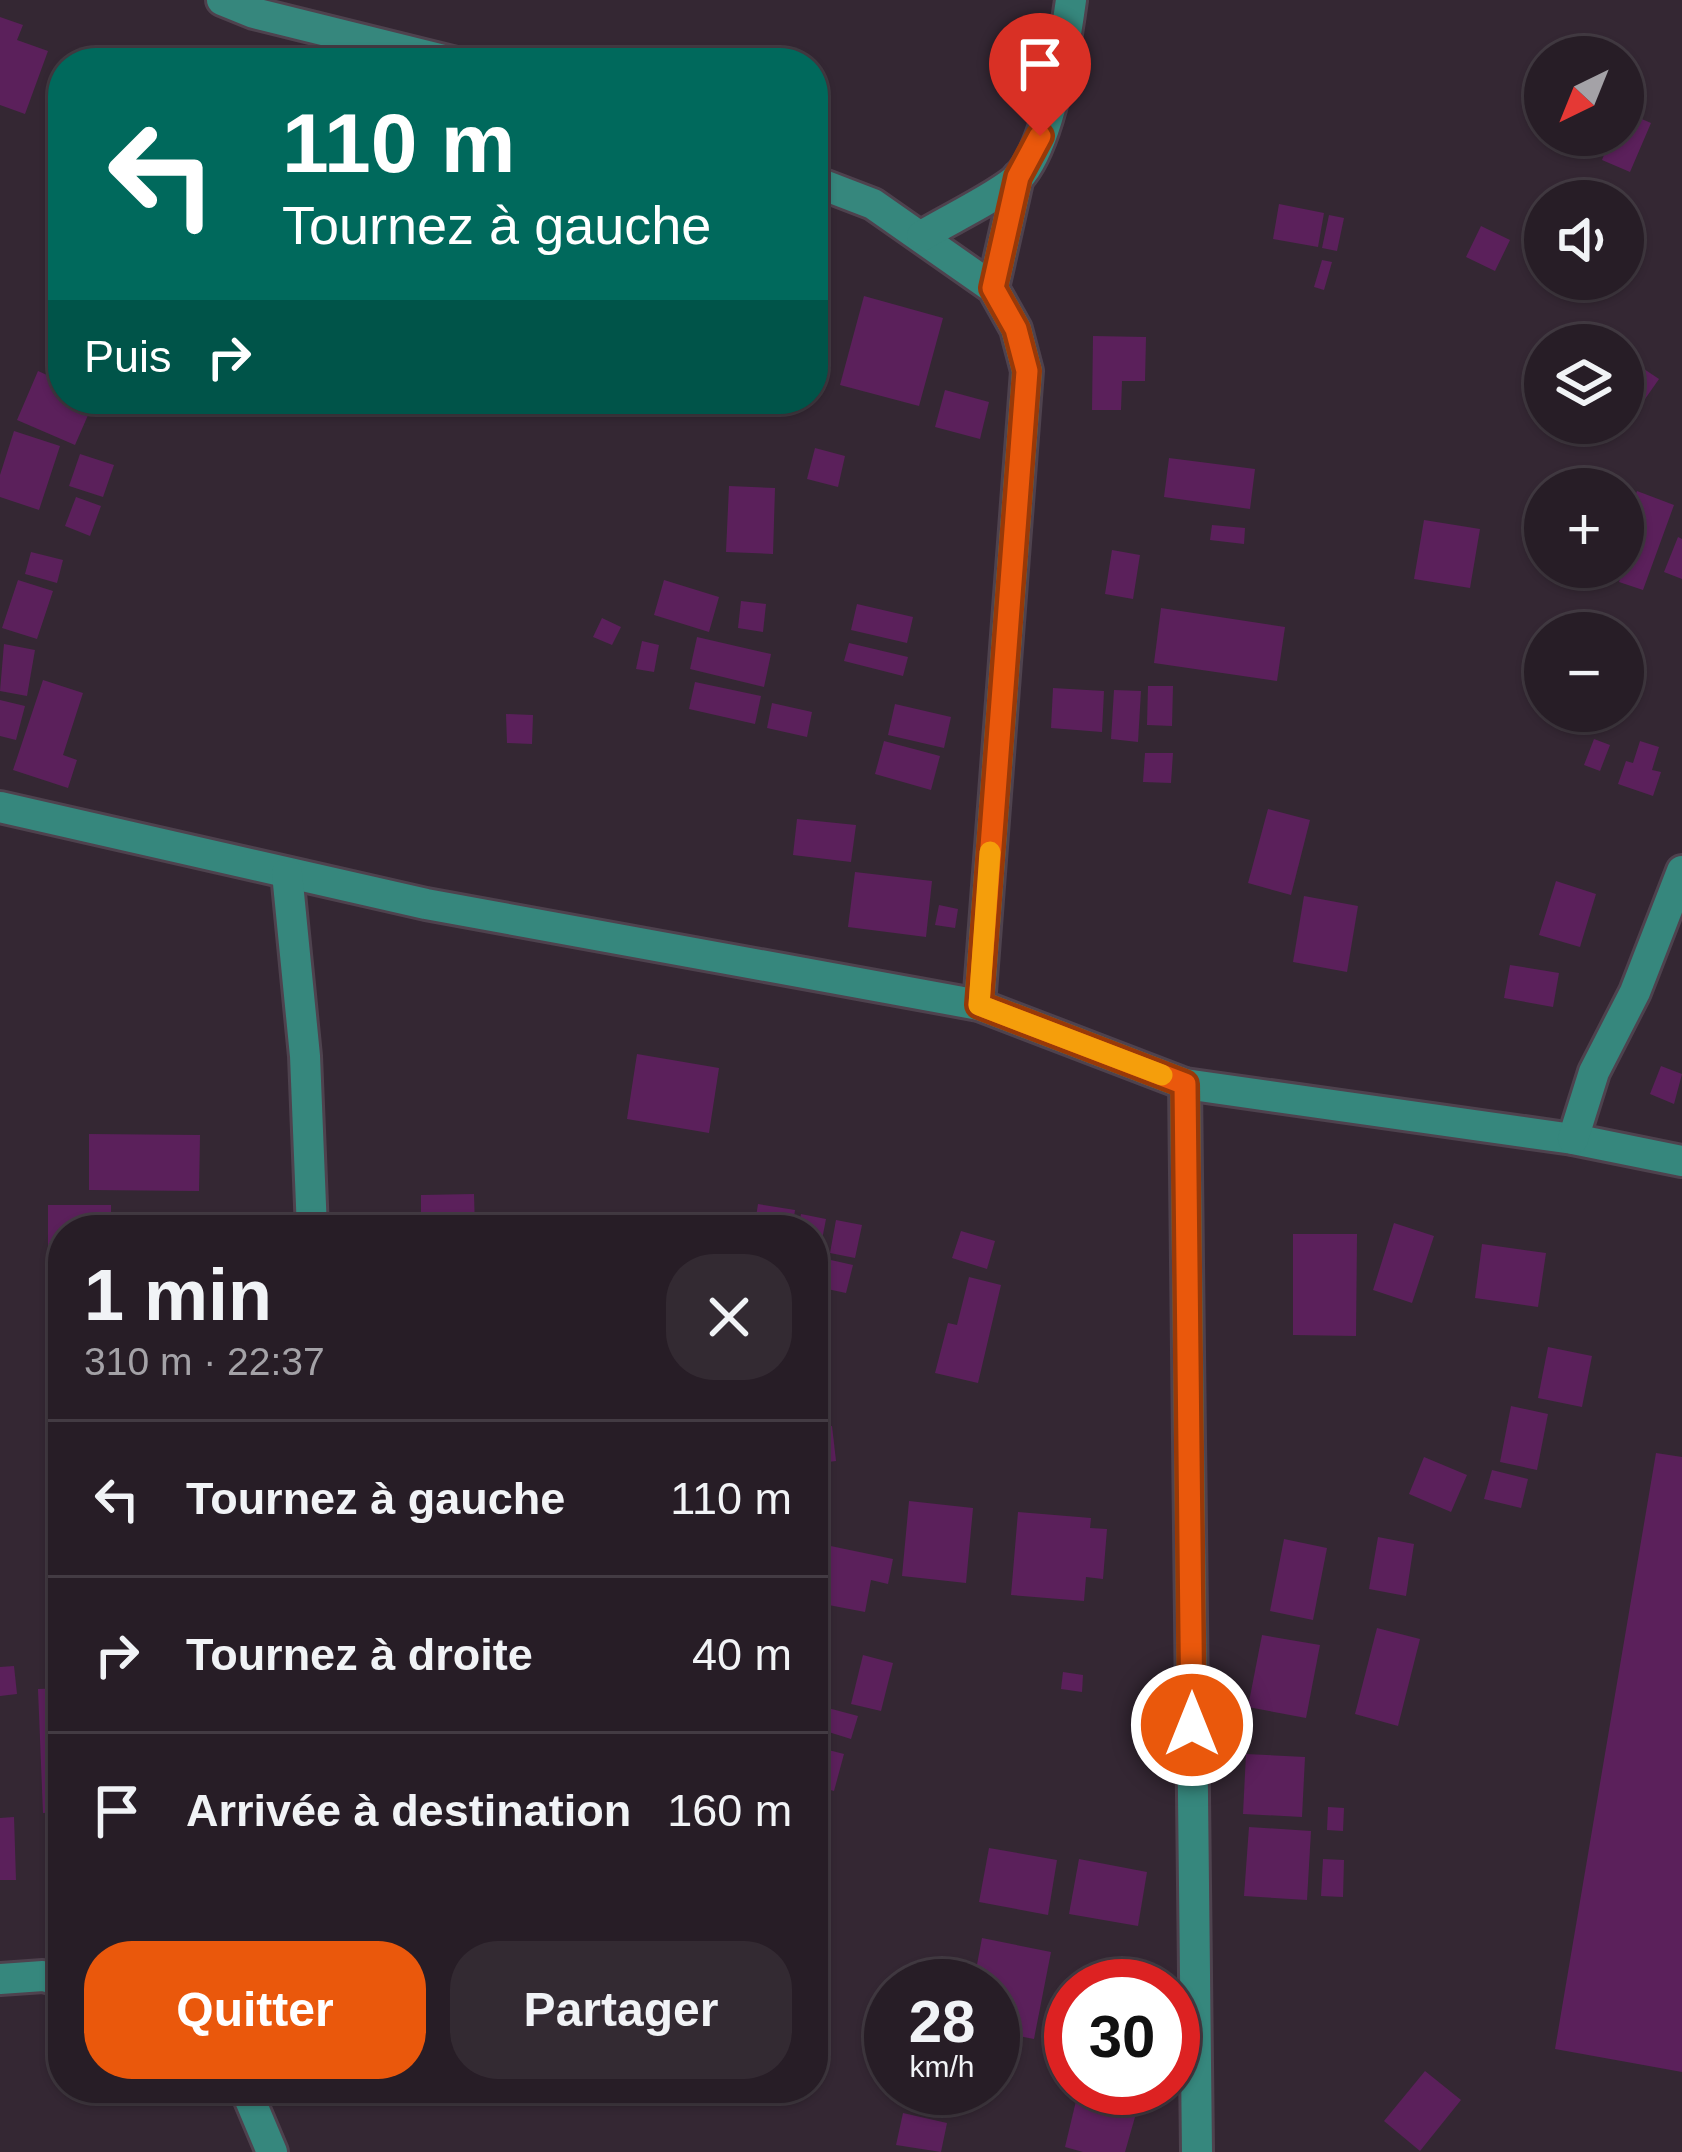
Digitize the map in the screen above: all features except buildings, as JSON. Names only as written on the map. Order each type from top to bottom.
[{"type":"street","points":[[222,0],[254,13],[396,48]]},
{"type":"street","points":[[993,288],[1018,177],[1040,136],[1054,92],[1072,0]]},
{"type":"street","points":[[922,236],[1018,177]]},
{"type":"street","points":[[828,187],[873,204],[993,288],[1016,329],[1027,371],[979,1005]]},
{"type":"street","points":[[0,807],[426,904],[979,1005],[1185,1084],[1574,1139],[1682,1161]]},
{"type":"street","points":[[1574,1139],[1594,1072],[1635,992],[1682,872]]},
{"type":"street","points":[[286,873],[304,1056],[311,1215]]},
{"type":"street","points":[[1185,1084],[1197,2152]]},
{"type":"street","points":[[0,1979],[48,1977]]},
{"type":"street","points":[[251,2103],[272,2152]]},
{"type":"slow traffic","points":[[990,852],[979,1005],[1162,1075]]},
{"type":"route","points":[[1040,136],[1018,177],[993,288],[1016,329],[1027,371],[979,1005],[1185,1084],[1192,1725]]}]
